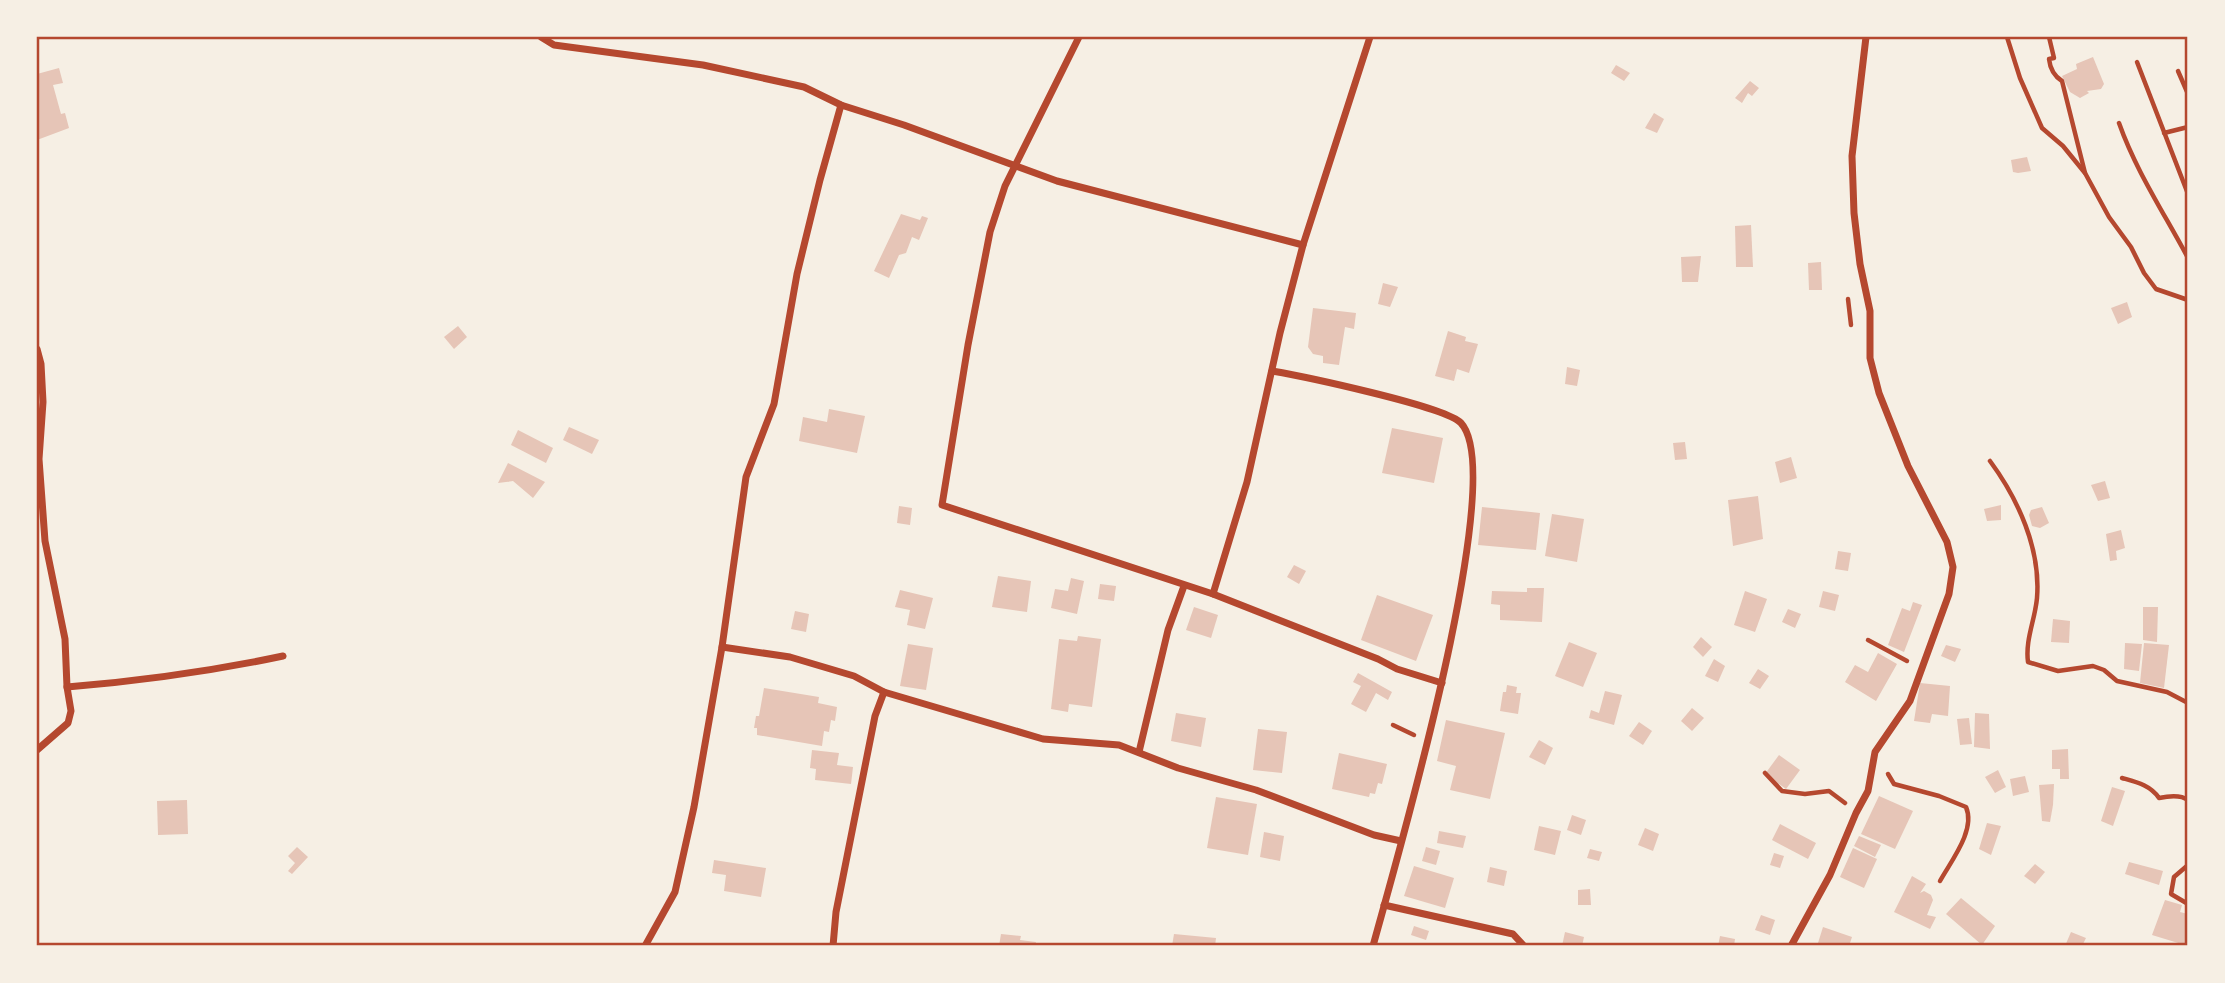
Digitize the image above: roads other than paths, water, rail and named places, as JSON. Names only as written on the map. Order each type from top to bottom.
[{"type":"street","points":[[541,37],[554,46],[703,65],[804,87],[841,105],[1057,181],[1303,245]]},
{"type":"street","points":[[1079,37],[1005,186],[990,232],[942,505],[1213,594],[1397,669],[1442,683]]},
{"type":"street","points":[[1213,594],[1247,482],[1303,245],[1370,37]]},
{"type":"street","points":[[1791,946],[1830,875],[1868,791],[1875,752],[1910,701],[1949,594],[1953,566],[1947,542],[1903,454],[1879,393],[1870,358],[1870,311],[1860,264],[1854,213],[1852,156],[1866,37]]},
{"type":"street","points":[[645,946],[675,892],[694,807],[722,647],[746,477],[774,404],[797,274],[841,105]]},
{"type":"street","points":[[37,349],[41,364],[43,402],[39,459],[41,541],[65,639],[71,711],[68,723],[37,750]]},
{"type":"street","points":[[1272,371],[1311,378],[1439,412],[1461,423],[1471,446],[1472,486],[1462,582],[1442,683],[1373,946]]},
{"type":"street","points":[[1139,752],[1168,630],[1184,586]]},
{"type":"street","points":[[722,647],[790,657],[854,676],[884,692],[1043,739],[1119,745],[1178,768],[1256,790],[1374,835],[1401,841]]},
{"type":"street","points":[[67,687],[143,679],[284,656]]},
{"type":"street","points":[[833,946],[836,912],[872,729],[884,692]]},
{"type":"street","points":[[1384,905],[1513,934],[1524,946]]}]
